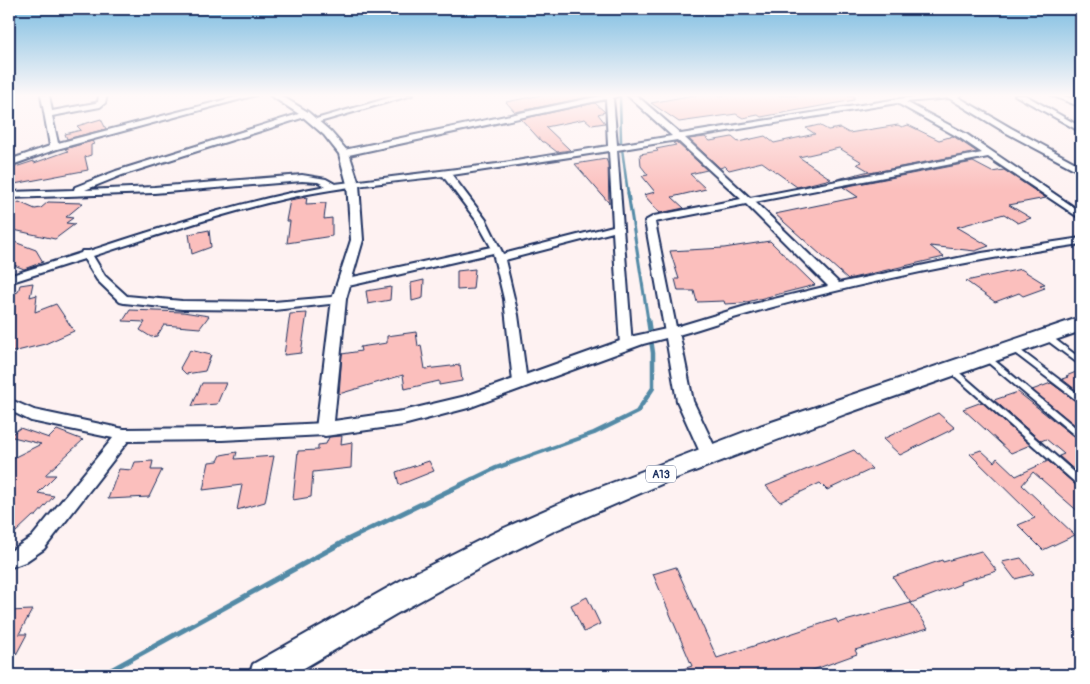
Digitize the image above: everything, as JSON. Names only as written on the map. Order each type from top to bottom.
[{"type":"highway","name":"A13","points":[[264,675],[411,591],[510,538],[709,454],[949,367],[1078,327]]},
{"type":"street","points":[[51,127],[54,147]]},
{"type":"street","points":[[9,163],[54,147],[130,127]]},
{"type":"street","points":[[69,192],[128,170],[275,127]]},
{"type":"street","points":[[320,127],[344,153],[353,184],[357,240],[339,299],[325,429]]},
{"type":"street","points":[[344,153],[467,127]]},
{"type":"street","points":[[614,127],[618,228],[639,340]]},
{"type":"street","points":[[669,127],[749,201],[836,287]]},
{"type":"street","points":[[11,275],[204,217],[285,196],[353,184],[446,174],[615,149],[747,127]]},
{"type":"street","points":[[946,127],[991,154],[1081,216]]},
{"type":"street","points":[[1003,127],[1081,169]]},
{"type":"street","points":[[709,454],[685,401],[650,221],[991,154]]},
{"type":"street","points":[[446,174],[474,210],[498,253],[510,298],[520,382]]},
{"type":"street","points":[[9,196],[69,192],[154,190],[302,178],[328,182],[333,187]]},
{"type":"street","points":[[344,283],[618,228]]},
{"type":"street","points":[[9,404],[31,414],[124,435],[222,434],[325,429],[403,418],[468,402],[639,340],[671,334],[719,316],[931,266],[1081,242]]},
{"type":"street","points":[[86,253],[101,278],[124,299],[182,305],[265,306],[339,299]]},
{"type":"street","points":[[9,560],[19,556],[38,543],[124,435]]},
{"type":"lane","points":[[1045,336],[1081,362]]},
{"type":"lane","points":[[1011,347],[1081,400]]},
{"type":"lane","points":[[984,355],[1081,436]]},
{"type":"lane","points":[[949,367],[1081,483]]},
{"type":"building","points":[[78,127],[105,127],[106,129],[67,139],[65,134],[81,130]]},
{"type":"building","points":[[528,127],[546,127],[570,150],[557,152],[542,142]]},
{"type":"building","points":[[822,127],[828,130],[840,128],[849,133],[886,127],[912,127],[939,140],[953,136],[977,152],[834,180],[869,171],[857,164],[862,162],[839,148],[799,157],[831,179],[797,187],[762,162],[729,170],[725,166],[720,168],[689,139],[705,137],[710,141],[732,137],[738,142],[765,136],[774,143],[815,134],[806,128]]},
{"type":"building","points":[[92,141],[94,144],[91,145],[91,155],[85,157],[88,170],[9,185],[9,169],[34,161],[34,163],[68,151],[65,149]]},
{"type":"building","points":[[676,142],[707,170],[690,174],[706,189],[672,197],[684,208],[660,213],[644,195],[655,192],[642,176],[648,175],[641,166],[640,154],[676,145],[673,143]]},
{"type":"building","points":[[606,159],[608,164],[609,203],[575,164]]},
{"type":"building","points":[[973,162],[992,172],[1004,170],[1046,198],[1009,205],[1031,218],[1018,223],[1004,214],[957,227],[989,246],[975,251],[930,246],[944,257],[848,279],[775,214],[858,197],[843,187]]},
{"type":"building","points":[[307,197],[306,204],[326,203],[324,219],[332,218],[332,236],[287,243],[290,221],[286,221],[290,200]]},
{"type":"building","points":[[19,202],[35,209],[41,208],[48,202],[83,203],[66,217],[73,218],[66,223],[75,224],[55,239],[9,229],[9,207]]},
{"type":"building","points":[[209,230],[211,247],[192,254],[189,234]]},
{"type":"building","points":[[9,240],[36,250],[43,262],[24,269],[9,263]]},
{"type":"building","points":[[770,241],[815,285],[743,303],[725,304],[724,301],[697,302],[694,291],[678,291],[675,279],[679,279],[670,251],[724,248]]},
{"type":"building","points":[[475,269],[473,289],[457,290],[457,271]]},
{"type":"building","points":[[1021,269],[1045,284],[1040,285],[1045,288],[1023,296],[1019,293],[995,302],[966,281]]},
{"type":"building","points":[[424,280],[423,298],[412,301],[411,283]]},
{"type":"building","points":[[33,283],[30,297],[37,295],[35,312],[56,304],[74,331],[45,344],[9,353],[9,295],[18,292],[20,285]]},
{"type":"building","points":[[391,287],[390,300],[368,304],[366,291]]},
{"type":"building","points":[[130,310],[183,312],[209,316],[200,328],[164,325],[157,336],[151,337],[140,330],[145,322],[123,321]]},
{"type":"building","points":[[307,313],[301,353],[284,355],[290,314]]},
{"type":"building","points":[[416,332],[418,346],[421,345],[425,369],[460,365],[462,381],[439,385],[439,381],[405,389],[403,375],[339,394],[342,354],[361,351],[360,347],[387,343],[387,336]]},
{"type":"building","points":[[190,350],[211,355],[205,371],[186,374],[180,368]]},
{"type":"building","points":[[1081,370],[1081,394],[1062,379]]},
{"type":"building","points":[[202,383],[226,383],[217,404],[192,406]]},
{"type":"building","points":[[1051,383],[1081,405],[1081,430],[1032,390]]},
{"type":"building","points":[[1018,392],[1081,441],[1081,476],[1059,456],[1064,454],[1046,439],[1041,441],[994,400]]},
{"type":"building","points":[[982,402],[1030,445],[1011,453],[963,409]]},
{"type":"building","points":[[938,413],[955,428],[900,455],[883,439]]},
{"type":"building","points":[[20,428],[49,438],[57,430],[83,440],[45,475],[56,475],[38,493],[54,496],[36,516],[33,516],[16,532],[9,530],[9,460],[41,444],[9,436]]},
{"type":"building","points":[[342,436],[341,444],[352,442],[351,468],[313,472],[311,497],[293,500],[298,451],[318,450],[318,445],[326,444],[329,437]]},
{"type":"building","points":[[854,450],[872,469],[827,490],[820,483],[780,502],[766,486]]},
{"type":"building","points":[[981,450],[994,462],[997,458],[1016,476],[1048,461],[1081,488],[1081,514],[1033,472],[1022,485],[1075,535],[1043,550],[1018,525],[1035,518],[970,454]]},
{"type":"building","points":[[237,452],[235,459],[274,456],[265,502],[237,510],[242,485],[203,490],[209,462],[218,461],[221,455]]},
{"type":"building","points":[[153,461],[151,470],[162,470],[149,497],[108,499],[119,469],[132,470],[135,462]]},
{"type":"building","points":[[429,461],[434,471],[399,485],[396,472]]},
{"type":"building","points":[[981,551],[997,571],[960,582],[961,584],[911,603],[893,577],[942,560],[943,562]]},
{"type":"building","points":[[1021,558],[1034,574],[1015,579],[1002,562]]},
{"type":"building","points":[[676,567],[717,658],[836,619],[838,623],[911,603],[928,628],[855,650],[857,654],[799,675],[796,675],[794,671],[780,675],[672,675],[671,673],[692,666],[653,574]]},
{"type":"building","points":[[587,597],[600,624],[584,632],[571,605]]},
{"type":"building","points":[[32,610],[19,634],[27,634],[9,668],[9,611]]},
{"type":"waterway","points":[[621,127],[628,194]]},
{"type":"waterway","points":[[628,193],[648,320]]},
{"type":"waterway","points":[[471,480],[496,468],[594,433],[637,412],[653,388],[653,353],[648,319]]},
{"type":"waterway","points":[[102,675],[347,540],[473,479]]}]
